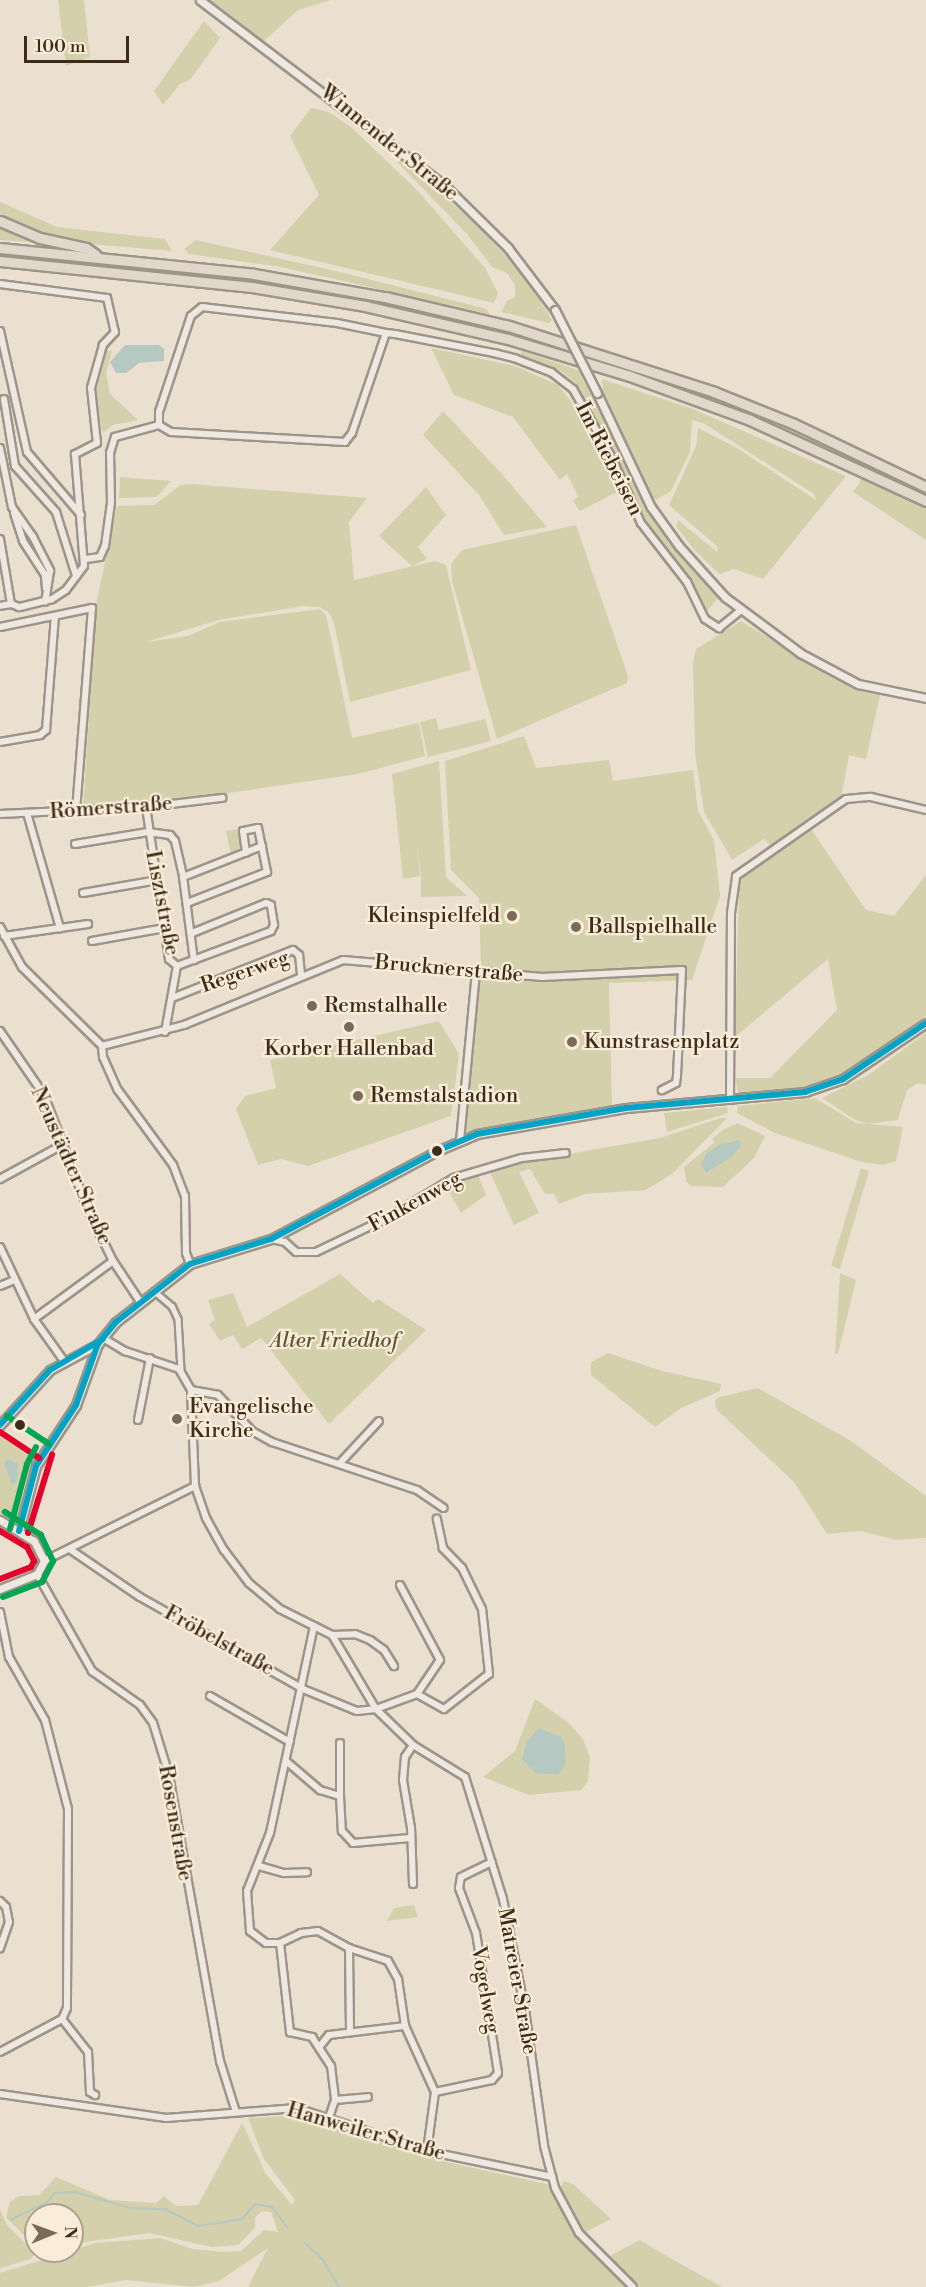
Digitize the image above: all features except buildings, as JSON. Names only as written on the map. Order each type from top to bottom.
[{"type":"highway","points":[[0,221],[40,238],[86,248],[98,256]]},
{"type":"highway","points":[[0,248],[98,256],[318,284],[509,326],[714,392],[792,423],[926,487]]},
{"type":"highway","points":[[0,261],[252,287],[365,306],[508,339],[630,375],[750,420],[926,501]]},
{"type":"street","name":"Winnender Straße","points":[[200,0],[444,185],[508,248],[555,310],[651,507],[705,577],[741,610],[800,653],[858,684],[926,698]]},
{"type":"street","points":[[0,284],[110,300],[115,332],[103,345],[91,388],[97,443],[75,454],[86,559],[61,595],[45,602],[19,608],[11,604],[0,606]]},
{"type":"street","name":"Im Riebeisen","points":[[159,424],[159,412],[191,316],[198,309],[301,318],[514,358],[563,380],[595,426],[649,537],[687,582],[705,619],[719,628],[741,610]]},
{"type":"street","points":[[0,331],[27,452],[81,516]]},
{"type":"street","points":[[86,559],[100,557],[105,546],[111,503],[111,453],[115,437],[159,424],[171,432],[345,442],[352,433],[386,333]]},
{"type":"street","points":[[4,399],[15,466],[61,520],[76,576]]},
{"type":"street","points":[[0,448],[12,507],[23,541],[45,575],[47,593]]},
{"type":"street","points":[[12,507],[33,537],[50,571],[45,602]]},
{"type":"street","points":[[0,539],[11,604]]},
{"type":"street","points":[[0,627],[92,608],[76,812]]},
{"type":"street","points":[[0,742],[40,735],[46,730],[55,616]]},
{"type":"street","points":[[730,1100],[731,913],[736,876],[846,799],[871,797],[926,810]]},
{"type":"street","name":"Römerstraße","points":[[0,814],[146,807],[222,798]]},
{"type":"street","name":"Lisztstraße","points":[[146,807],[169,959],[177,966],[165,1032]]},
{"type":"street","points":[[27,813],[60,928]]},
{"type":"street","points":[[188,903],[267,872],[260,829],[246,828],[243,835],[246,853]]},
{"type":"street","points":[[75,844],[148,832],[170,835],[175,841],[188,903],[194,960]]},
{"type":"street","points":[[183,877],[262,846]]},
{"type":"street","points":[[83,893],[158,880]]},
{"type":"street","points":[[177,966],[271,930],[271,905],[266,903],[192,933]]},
{"type":"street","points":[[4,936],[88,924]]},
{"type":"street","points":[[0,927],[22,967],[102,1046],[103,1057],[118,1090],[173,1165],[185,1196],[186,1253],[190,1264]]},
{"type":"street","points":[[92,941],[165,928]]},
{"type":"street","name":"Regerweg","points":[[172,998],[293,950],[299,955],[301,975]]},
{"type":"street","name":"Brucknerstraße","points":[[102,1046],[165,1032],[301,975],[343,960],[543,977],[682,970],[676,1083],[662,1090]]},
{"type":"street","points":[[460,1141],[476,973]]},
{"type":"street","points":[[0,1425],[38,1381],[64,1361],[76,1357],[101,1341],[154,1291],[190,1264],[271,1239],[460,1141],[495,1130],[585,1113],[805,1092],[825,1086],[872,1061],[926,1023]]},
{"type":"street","name":"Neustädter Straße","points":[[0,1031],[44,1095],[62,1145],[113,1261],[141,1304]]},
{"type":"street","points":[[0,1179],[62,1145]]},
{"type":"street","name":"Finkenweg","points":[[271,1239],[285,1242],[296,1252],[316,1252],[389,1217],[454,1178],[522,1158],[566,1153]]},
{"type":"street","points":[[0,1247],[34,1319],[64,1361]]},
{"type":"street","points":[[34,1319],[113,1261]]},
{"type":"street","points":[[0,1286],[14,1280]]},
{"type":"street","points":[[154,1291],[172,1306],[178,1319],[181,1370],[191,1390],[195,1486],[206,1518],[249,1583],[280,1609],[332,1635],[355,1634],[370,1640],[384,1650],[394,1666]]},
{"type":"street","points":[[101,1341],[181,1370]]},
{"type":"street","points":[[19,1531],[36,1466],[76,1405],[87,1368],[101,1341]]},
{"type":"street","points":[[76,1357],[84,1360],[87,1368]]},
{"type":"street","points":[[138,1420],[150,1358]]},
{"type":"street","points":[[191,1390],[218,1395],[252,1431],[272,1442],[320,1460],[340,1463],[417,1490],[444,1508]]},
{"type":"street","points":[[340,1463],[379,1421]]},
{"type":"street","points":[[0,1589],[37,1574],[44,1561],[71,1550],[165,1498],[195,1486]]},
{"type":"street","points":[[0,1520],[38,1546],[44,1561]]},
{"type":"street","points":[[417,1694],[444,1709],[489,1674],[482,1610],[462,1568],[442,1548],[437,1520]]},
{"type":"street","name":"Fröbelstraße","points":[[71,1550],[140,1597],[303,1689],[334,1705],[357,1711],[376,1709]]},
{"type":"street","name":"Rosenstraße","points":[[37,1574],[92,1671],[140,1705],[153,1723],[169,1775],[220,2061],[236,2112]]},
{"type":"street","points":[[376,1709],[417,1694],[440,1660],[400,1585]]},
{"type":"street","points":[[0,1612],[9,1658],[45,1720],[68,1809],[67,2008],[62,2019],[0,2052]]},
{"type":"street","points":[[314,1626],[303,1689],[286,1761],[259,1866],[247,1891],[250,1931],[257,1939],[280,1943],[301,1933],[318,1930],[349,1948],[388,1961],[398,1979],[405,2026],[435,2092],[427,2151]]},
{"type":"street","points":[[332,1635],[376,1709],[413,1745],[405,1757],[403,1780],[413,1884]]},
{"type":"street","points":[[210,1696],[290,1742]]},
{"type":"street","points":[[340,1743],[342,1832],[353,1843],[410,1838]]},
{"type":"street","name":"Matreier Straße","points":[[413,1745],[465,1777],[492,1862],[525,2010],[555,2188],[579,2233],[633,2287]]},
{"type":"street","points":[[286,1761],[320,1790],[340,1796]]},
{"type":"street","name":"Vogelweg","points":[[435,2092],[492,2080],[498,2073],[476,1933],[459,1888],[461,1877],[492,1862]]},
{"type":"street","points":[[259,1866],[284,1873],[307,1872]]},
{"type":"street","points":[[0,1901],[6,1906],[9,1922],[0,1948]]},
{"type":"street","points":[[280,1943],[290,2032],[312,2037],[331,2066],[334,2100],[328,2120]]},
{"type":"street","points":[[349,1948],[350,2032]]},
{"type":"street","points":[[62,2019],[88,2052],[90,2092],[95,2095]]},
{"type":"street","points":[[320,2046],[329,2035],[405,2026]]},
{"type":"street","name":"Hanweiler Straße","points":[[0,2094],[166,2118],[297,2108],[427,2151],[552,2177]]},
{"type":"street","points":[[334,2100],[368,2097]]},
{"type":"green space","points":[[58,0],[84,0],[90,57],[66,66]]},
{"type":"green space","points":[[207,0],[331,0],[298,10],[263,42]]},
{"type":"green space","points":[[204,21],[220,38],[190,80],[180,84],[163,105],[154,91]]},
{"type":"green space","points":[[311,108],[329,112],[351,127],[417,190],[485,268],[498,293],[494,303],[270,250],[319,195],[290,136]]},
{"type":"green space","points":[[402,158],[483,231],[525,277],[552,320],[549,323],[501,312],[507,301],[515,297],[515,285],[507,273],[492,267],[467,234],[397,162]]},
{"type":"green space","points":[[0,202],[57,227],[165,239],[172,251],[79,243],[44,234],[0,215]]},
{"type":"green space","points":[[0,225],[44,243],[0,240]]},
{"type":"green space","points":[[196,240],[340,272],[487,309],[489,314],[281,267],[189,254],[184,249]]},
{"type":"green space","points":[[431,348],[515,366],[558,385],[580,413],[619,491],[580,511],[573,501],[578,496],[567,474],[560,480],[513,417],[454,395]]},
{"type":"green space","points":[[107,351],[112,351],[106,372],[110,394],[138,420],[113,425],[103,433],[95,397]]},
{"type":"green space","points":[[522,351],[578,370],[659,527],[718,598],[707,611],[692,583],[646,524],[576,383],[561,371],[521,355]]},
{"type":"green space","points":[[602,379],[693,409],[846,476],[763,579],[734,569],[719,574],[692,547],[676,526],[678,520],[717,552],[718,547],[669,505],[696,446],[698,428],[737,448],[816,500],[814,494],[705,424],[692,420],[690,452],[671,491],[656,500],[652,497],[603,391]]},
{"type":"green space","points":[[443,411],[547,527],[504,535],[479,495],[423,435]]},
{"type":"green space","points":[[120,477],[171,481],[157,497],[119,498]]},
{"type":"green space","points":[[863,477],[926,508],[926,540],[853,492]]},
{"type":"green space","points":[[181,485],[367,498],[349,522],[354,580],[435,561],[446,565],[471,670],[350,702],[334,623],[329,613],[320,607],[303,606],[219,620],[146,642],[188,636],[220,622],[320,609],[326,615],[352,738],[419,723],[425,756],[358,774],[215,795],[83,807],[97,600],[117,506],[154,505]]},
{"type":"green space","points":[[426,487],[446,515],[418,547],[427,559],[412,566],[379,536]]},
{"type":"green space","points":[[576,525],[628,676],[627,683],[497,739],[452,581],[451,564],[462,550]]},
{"type":"green space","points":[[741,621],[830,675],[880,695],[866,759],[849,755],[841,798],[771,846],[764,839],[732,860],[704,812],[695,753],[693,662],[696,649]]},
{"type":"green space","points":[[436,718],[439,730],[485,719],[491,741],[428,757],[420,722]]},
{"type":"green space","points":[[524,736],[536,768],[609,760],[613,781],[693,770],[698,811],[714,840],[720,896],[692,980],[609,983],[612,1105],[466,1132],[481,968],[479,898],[451,870],[445,761]]},
{"type":"green space","points":[[439,761],[446,877],[467,896],[421,897],[421,877],[417,842],[420,876],[403,879],[392,774]]},
{"type":"green space","points":[[238,829],[241,850],[231,855],[226,831]]},
{"type":"green space","points":[[811,829],[866,910],[894,916],[926,875],[926,1016],[841,1076],[805,1089],[739,1095],[735,1078],[770,1078],[837,1010],[828,959],[735,1037],[739,886],[744,876]]},
{"type":"green space","points":[[439,1021],[459,1054],[451,1116],[308,1166],[281,1159],[258,1165],[236,1109],[245,1096],[276,1088],[270,1060]]},
{"type":"green space","points":[[926,1033],[926,1085],[918,1083],[907,1090],[898,1120],[868,1124],[855,1120],[822,1098],[868,1075]]},
{"type":"green space","points":[[815,1098],[856,1123],[903,1127],[896,1161],[883,1165],[862,1162],[775,1133],[737,1113],[738,1106]]},
{"type":"green space","points":[[727,1107],[728,1113],[667,1132],[664,1113]]},
{"type":"green space","points":[[727,1118],[672,1174],[646,1190],[585,1194],[559,1204],[554,1194],[545,1194],[530,1169],[519,1172],[539,1213],[514,1225],[488,1168],[660,1138]]},
{"type":"green space","points":[[738,1123],[765,1136],[754,1158],[723,1187],[691,1186],[686,1181],[684,1167],[715,1142],[712,1139],[724,1129]]},
{"type":"green space","points":[[861,1168],[869,1171],[840,1269],[831,1266]]},
{"type":"green space","points":[[477,1172],[486,1195],[461,1213],[446,1186]]},
{"type":"green space","points":[[840,1273],[856,1280],[838,1354],[835,1354]]},
{"type":"green space","name":"Alter Friedhof","points":[[340,1274],[373,1303],[378,1299],[426,1330],[329,1424],[261,1338],[242,1349],[233,1335],[220,1341],[209,1324],[215,1319],[208,1300],[233,1293],[247,1327]]},
{"type":"green space","points":[[608,1353],[662,1371],[721,1384],[720,1391],[681,1408],[655,1427],[591,1375],[591,1362]]},
{"type":"green space","points":[[758,1388],[851,1441],[926,1496],[926,1538],[896,1540],[860,1531],[827,1534],[794,1482],[716,1409],[715,1400],[720,1397]]},
{"type":"green space","points":[[0,1434],[34,1456],[23,1488],[19,1517],[13,1522],[0,1515]]},
{"type":"green space","points":[[29,1541],[39,1552],[36,1569],[26,1547]]},
{"type":"green space","points":[[535,1699],[569,1723],[583,1739],[590,1757],[588,1781],[581,1790],[529,1795],[483,1777],[515,1751]]},
{"type":"green space","points":[[414,1905],[418,1917],[387,1921],[394,1908]]},
{"type":"green space","points":[[300,2115],[446,2162],[551,2185],[574,2231],[625,2287],[248,2287],[268,2248],[219,2281],[194,2287],[126,2280],[87,2287],[0,2287],[0,2273],[32,2263],[84,2263],[84,2246],[95,2243],[160,2238],[193,2249],[225,2252],[241,2251],[264,2230],[278,2232],[271,2212],[262,2211],[255,2218],[255,2228],[238,2245],[212,2247],[149,2233],[84,2242],[84,2203],[24,2203],[24,2235],[6,2217],[10,2202],[19,2196],[39,2195],[56,2177],[110,2200],[156,2203],[164,2196],[176,2206],[198,2205],[242,2123],[266,2174],[292,2205],[295,2200],[264,2159],[248,2118]]},
{"type":"green space","points":[[564,2181],[573,2184],[611,2219],[585,2232],[560,2188]]},
{"type":"green space","points":[[0,2209],[7,2225],[24,2242],[24,2261],[0,2268]]},
{"type":"green space","points":[[640,2240],[722,2287],[638,2287],[606,2258]]},
{"type":"shaded area","points":[[125,345],[159,345],[164,349],[164,361],[139,363],[126,373],[116,373],[110,362]]},
{"type":"shaded area","points":[[739,1140],[741,1146],[731,1157],[706,1173],[701,1164],[706,1154],[719,1145]]},
{"type":"shaded area","points":[[9,1459],[18,1464],[17,1481],[12,1485],[4,1463]]},
{"type":"shaded area","points":[[539,1728],[561,1737],[565,1745],[565,1766],[558,1774],[535,1773],[522,1759],[527,1741]]},
{"type":"waterway","points":[[10,2220],[47,2202],[55,2193],[75,2192],[130,2208],[165,2209],[199,2226],[242,2219],[255,2204],[272,2207],[288,2228]]},
{"type":"waterway","points":[[305,2243],[323,2260],[339,2287]]},
{"type":"transit line","points":[[19,1531],[36,1466],[76,1405],[98,1344],[116,1322],[190,1264],[271,1239],[437,1151],[477,1134],[626,1108],[805,1092],[843,1079],[926,1023]]},
{"type":"transit line","points":[[0,1425],[50,1370],[103,1339]]},
{"type":"transit line","points":[[7,1416],[49,1444]]},
{"type":"transit line","points":[[0,1432],[39,1458]]},
{"type":"transit line","points":[[10,1529],[27,1464],[36,1447]]},
{"type":"transit line","points":[[28,1533],[52,1455]]},
{"type":"transit line","points":[[3,1597],[42,1582],[53,1561],[41,1535],[5,1512]]},
{"type":"transit line","points":[[0,1531],[27,1547],[34,1561],[31,1567],[0,1579]]},
{"type":"place","name":"Kleinspielfeld","points":[[512,916]]},
{"type":"place","name":"Ballspielhalle","points":[[576,927]]},
{"type":"place","name":"Remstalhalle","points":[[312,1006]]},
{"type":"place","name":"Korber Hallenbad","points":[[349,1027]]},
{"type":"place","name":"Kunstrasenplatz","points":[[572,1042]]},
{"type":"place","name":"Remstalstadion","points":[[358,1096]]},
{"type":"place","name":"Evangelische Kirche","points":[[177,1419]]}]
